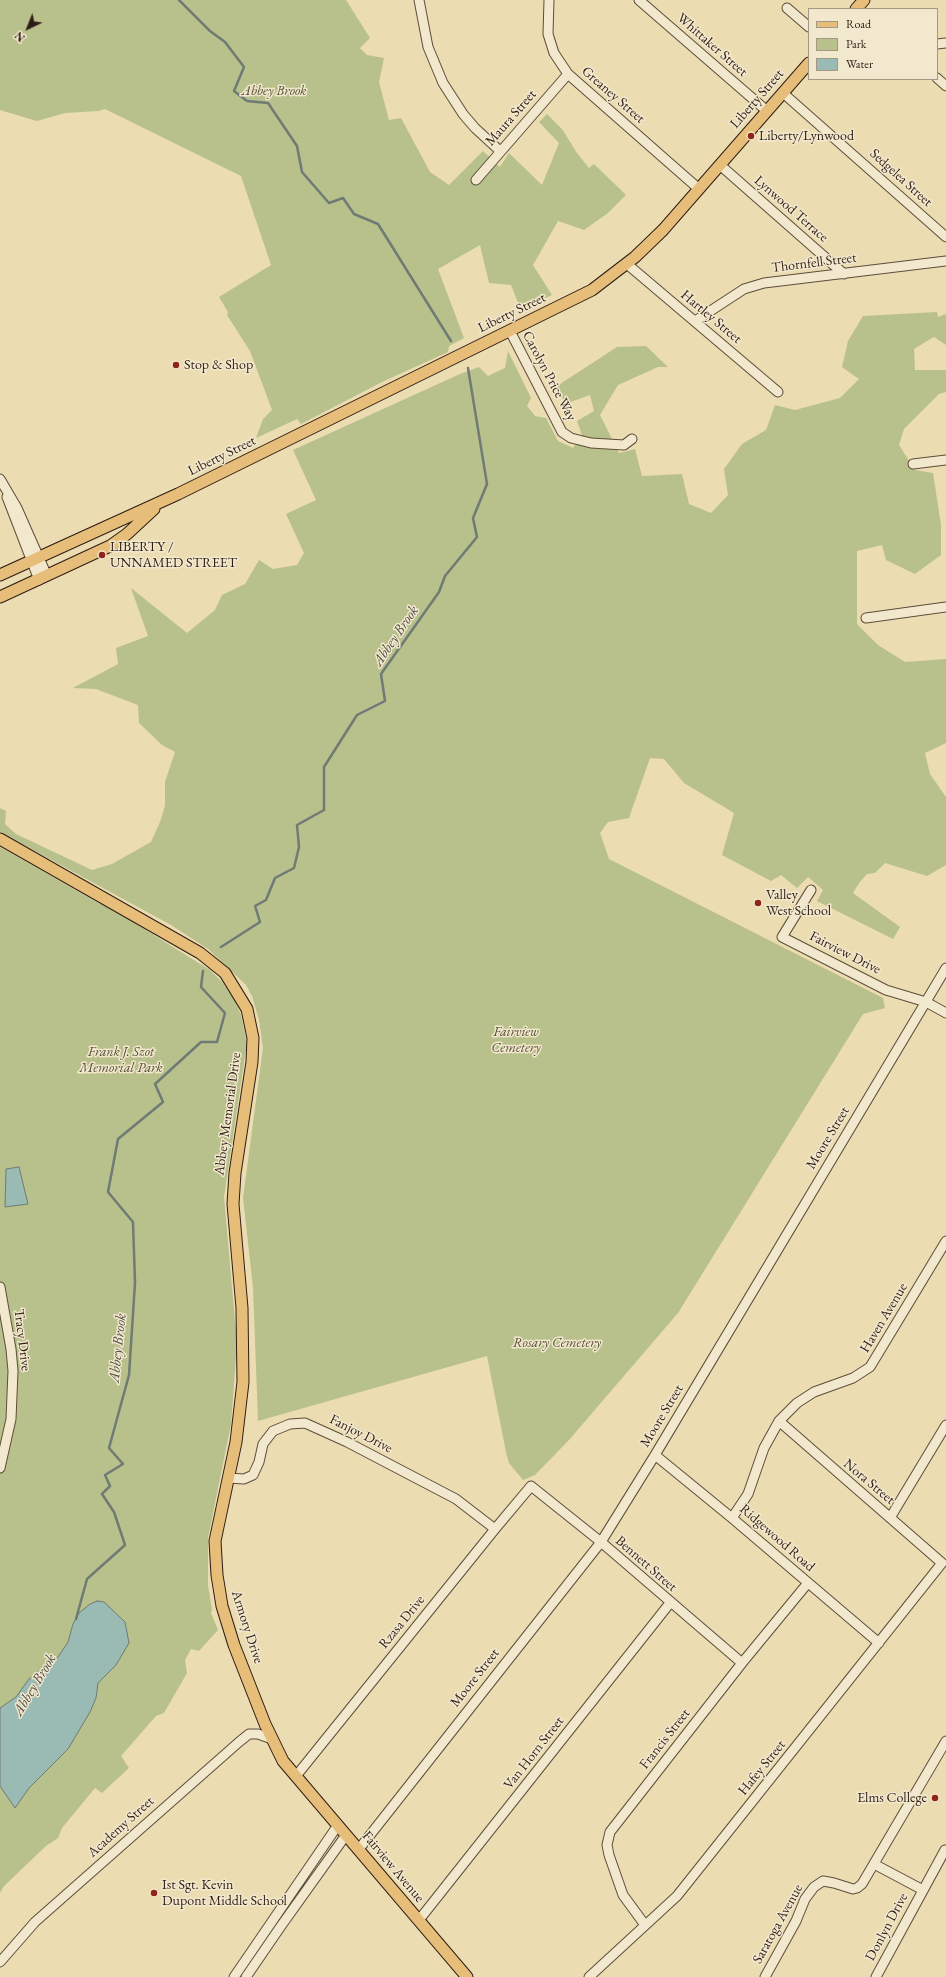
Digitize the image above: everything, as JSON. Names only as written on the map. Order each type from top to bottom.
[{"type":"main road","points":[[857,8],[864,0]]},
{"type":"main road","name":"Liberty Street","points":[[0,575],[162,501],[592,290],[627,264],[655,238],[808,64]]},
{"type":"main road","name":"Liberty Street","points":[[0,597],[110,546],[127,534],[162,501]]},
{"type":"main road","name":"Abbey Memorial Drive","points":[[0,839],[200,953],[226,973],[247,1009],[253,1038],[252,1062],[235,1173],[233,1204],[242,1308],[243,1376],[237,1435],[228,1478]]},
{"type":"main road","name":"Armory Drive","points":[[228,1478],[215,1541],[219,1590],[234,1645],[272,1739],[283,1761],[296,1776]]},
{"type":"main road","name":"Fairview Avenue","points":[[296,1776],[467,1977]]},
{"type":"street","points":[[419,0],[428,47],[443,83],[463,114],[475,128],[500,151]]},
{"type":"street","name":"Greaney Street","points":[[548,0],[548,34],[554,53],[568,74],[699,188]]},
{"type":"street","name":"Whittaker Street","points":[[639,0],[767,111]]},
{"type":"street","points":[[787,8],[808,26]]},
{"type":"street","name":"Maura Street","points":[[476,180],[568,74]]},
{"type":"street","points":[[938,79],[946,86]]},
{"type":"street","name":"Sedgelea Street","points":[[783,92],[946,237]]},
{"type":"street","name":"Lynwood Terrace","points":[[720,165],[844,274]]},
{"type":"street","name":"Thornfell Street","points":[[695,321],[744,289],[757,285],[946,261]]},
{"type":"street","name":"Hartley Street","points":[[627,264],[778,392]]},
{"type":"street","name":"Carolyn Price Way","points":[[510,331],[562,432],[571,438],[591,443],[624,446],[632,438]]},
{"type":"street","points":[[913,464],[946,460]]},
{"type":"street","points":[[1,485],[17,508],[43,578]]},
{"type":"street","points":[[866,618],[946,607]]},
{"type":"street","name":"Fairview Drive","points":[[811,890],[782,937],[886,990],[926,1002]]},
{"type":"street","name":"Moore Street","points":[[359,1849],[601,1542],[655,1455],[946,968]]},
{"type":"street","points":[[926,1002],[946,1013]]},
{"type":"street","name":"Haven Avenue","points":[[732,1518],[748,1494],[764,1448],[779,1421],[797,1403],[814,1392],[853,1378],[870,1367],[945,1244]]},
{"type":"street","name":"Tracy Drive","points":[[0,1287],[11,1350],[13,1394],[10,1429],[0,1468]]},
{"type":"street","name":"Nora Street","points":[[779,1421],[823,1461],[942,1563]]},
{"type":"street","name":"Fanjoy Drive","points":[[228,1478],[244,1479],[253,1475],[259,1462],[263,1444],[272,1431],[290,1424],[305,1423],[346,1442],[456,1499],[495,1529]]},
{"type":"street","points":[[890,1518],[946,1425]]},
{"type":"street","name":"Ridgewood Road","points":[[655,1455],[732,1518],[807,1584],[879,1643]]},
{"type":"street","name":"Bennett Street","points":[[531,1486],[601,1542],[670,1603],[742,1663]]},
{"type":"street","name":"Rzasa Drive","points":[[296,1776],[531,1486]]},
{"type":"street","name":"Hafey Street","points":[[589,1977],[677,1896],[689,1882],[942,1563]]},
{"type":"street","name":"Francis Street","points":[[644,1925],[624,1895],[609,1855],[608,1845],[610,1832],[742,1663],[807,1584]]},
{"type":"street","name":"Van Horn Street","points":[[419,1920],[670,1603]]},
{"type":"street","name":"Academy Street","points":[[0,1962],[35,1922],[239,1742],[250,1734],[258,1734],[272,1739]]},
{"type":"street","name":"Saratoga Avenue","points":[[765,1977],[796,1921],[805,1899],[814,1887],[820,1882],[826,1881],[853,1889],[857,1888],[874,1864],[946,1741]]},
{"type":"street","points":[[234,1977],[338,1825]]},
{"type":"street","points":[[246,1977],[346,1835]]},
{"type":"street","name":"Donlyn Drive","points":[[876,1977],[945,1850]]},
{"type":"street","name":"Donlyn Drive","points":[[874,1864],[923,1890]]},
{"type":"green space","name":"Abbey Brook","points":[[0,0],[346,0],[370,38],[360,48],[367,55],[384,58],[379,82],[389,120],[401,118],[430,172],[449,185],[483,151],[500,167],[509,153],[542,185],[559,143],[539,122],[547,114],[562,129],[577,153],[589,168],[594,164],[626,195],[608,213],[584,230],[558,221],[533,265],[552,295],[521,310],[511,285],[489,283],[480,245],[438,269],[464,338],[449,346],[448,352],[382,382],[301,424],[297,419],[256,438],[263,419],[272,410],[250,351],[227,315],[228,312],[219,297],[271,265],[241,176],[105,109],[99,111],[65,113],[37,121],[0,110]]},
{"type":"green space","points":[[937,312],[938,317],[946,314],[946,345],[934,337],[914,349],[915,370],[946,370],[946,392],[939,394],[904,429],[899,445],[915,470],[933,473],[941,525],[941,555],[915,574],[886,560],[882,545],[857,551],[857,624],[878,645],[905,662],[946,659],[946,743],[925,753],[930,774],[946,797],[946,865],[927,876],[885,863],[875,873],[867,874],[859,883],[853,893],[900,927],[893,939],[817,901],[823,890],[808,877],[797,888],[781,875],[771,881],[722,855],[734,813],[684,783],[664,759],[650,758],[629,818],[608,822],[600,833],[609,859],[883,998],[885,1008],[863,1014],[678,1313],[569,1440],[535,1475],[523,1480],[509,1463],[487,1356],[258,1421],[253,1287],[243,1198],[263,1048],[259,1020],[252,996],[246,985],[208,949],[171,925],[0,832],[0,808],[6,811],[5,824],[16,834],[92,870],[112,864],[151,842],[165,806],[165,782],[175,752],[162,745],[139,723],[138,705],[96,689],[73,688],[118,664],[116,648],[148,636],[131,588],[187,633],[215,610],[222,595],[245,584],[259,560],[273,569],[297,565],[304,553],[286,514],[316,500],[293,450],[460,374],[479,367],[488,376],[505,368],[508,351],[531,398],[527,406],[535,416],[546,418],[558,441],[573,448],[582,435],[577,421],[594,411],[590,395],[565,404],[557,386],[617,347],[646,346],[668,367],[658,367],[618,385],[600,415],[619,453],[635,449],[642,476],[682,474],[689,504],[711,513],[728,495],[724,469],[742,444],[766,430],[775,405],[795,410],[840,398],[859,379],[842,367],[848,341],[863,316]]},
{"type":"green space","name":"Frank J. Szot Memorial Park","points":[[0,847],[100,904],[99,901],[210,970],[222,982],[235,1001],[241,1015],[247,1043],[224,1197],[237,1343],[231,1424],[208,1538],[208,1585],[212,1610],[211,1613],[218,1630],[199,1651],[191,1649],[185,1660],[187,1673],[164,1713],[156,1716],[121,1756],[129,1768],[102,1793],[95,1788],[62,1828],[58,1838],[46,1846],[4,1886],[0,1893]]},
{"type":"water","points":[[19,1167],[28,1204],[5,1207],[6,1169]]},
{"type":"water","points":[[97,1601],[104,1602],[125,1622],[129,1643],[116,1665],[98,1683],[96,1698],[90,1712],[68,1749],[29,1788],[15,1808],[0,1786],[0,1708],[16,1697],[29,1679],[58,1657],[68,1642],[73,1624],[79,1613],[90,1604]]},
{"type":"waterway","name":"Abbey Brook","points":[[179,0],[210,31],[225,42],[244,67],[234,91],[247,101],[268,103],[297,146],[302,172],[329,203],[343,198],[354,214],[378,224],[451,341]]},
{"type":"waterway","name":"Abbey Brook","points":[[221,947],[260,922],[255,906],[266,900],[275,878],[294,868],[299,847],[297,825],[324,810],[324,767],[357,715],[385,701],[381,674],[439,592],[445,576],[477,537],[473,518],[487,484],[468,368]]},
{"type":"waterway","name":"Abbey Brook","points":[[76,1619],[87,1579],[125,1545],[114,1512],[102,1494],[110,1486],[105,1475],[123,1464],[109,1448],[129,1375],[135,1283],[133,1222],[108,1192],[118,1139],[163,1102],[155,1084],[201,1042],[217,1042],[225,1013],[201,987],[203,971]]},
{"type":"place","name":"Liberty/Lynwood","points":[[751,136]]},
{"type":"place","name":"Stop & Shop","points":[[176,365]]},
{"type":"place","name":"LIBERTY / UNNAMED STREET","points":[[102,555]]},
{"type":"place","name":"Valley West School","points":[[758,903]]},
{"type":"place","name":"Elms College","points":[[935,1798]]},
{"type":"place","name":"Ist Sgt. Kevin Dupont Middle School","points":[[154,1893]]},
{"type":"park label","name":"Fairview Cemetery","points":[[516,1040]]},
{"type":"park label","name":"Rosary Cemetery","points":[[557,1343]]}]
